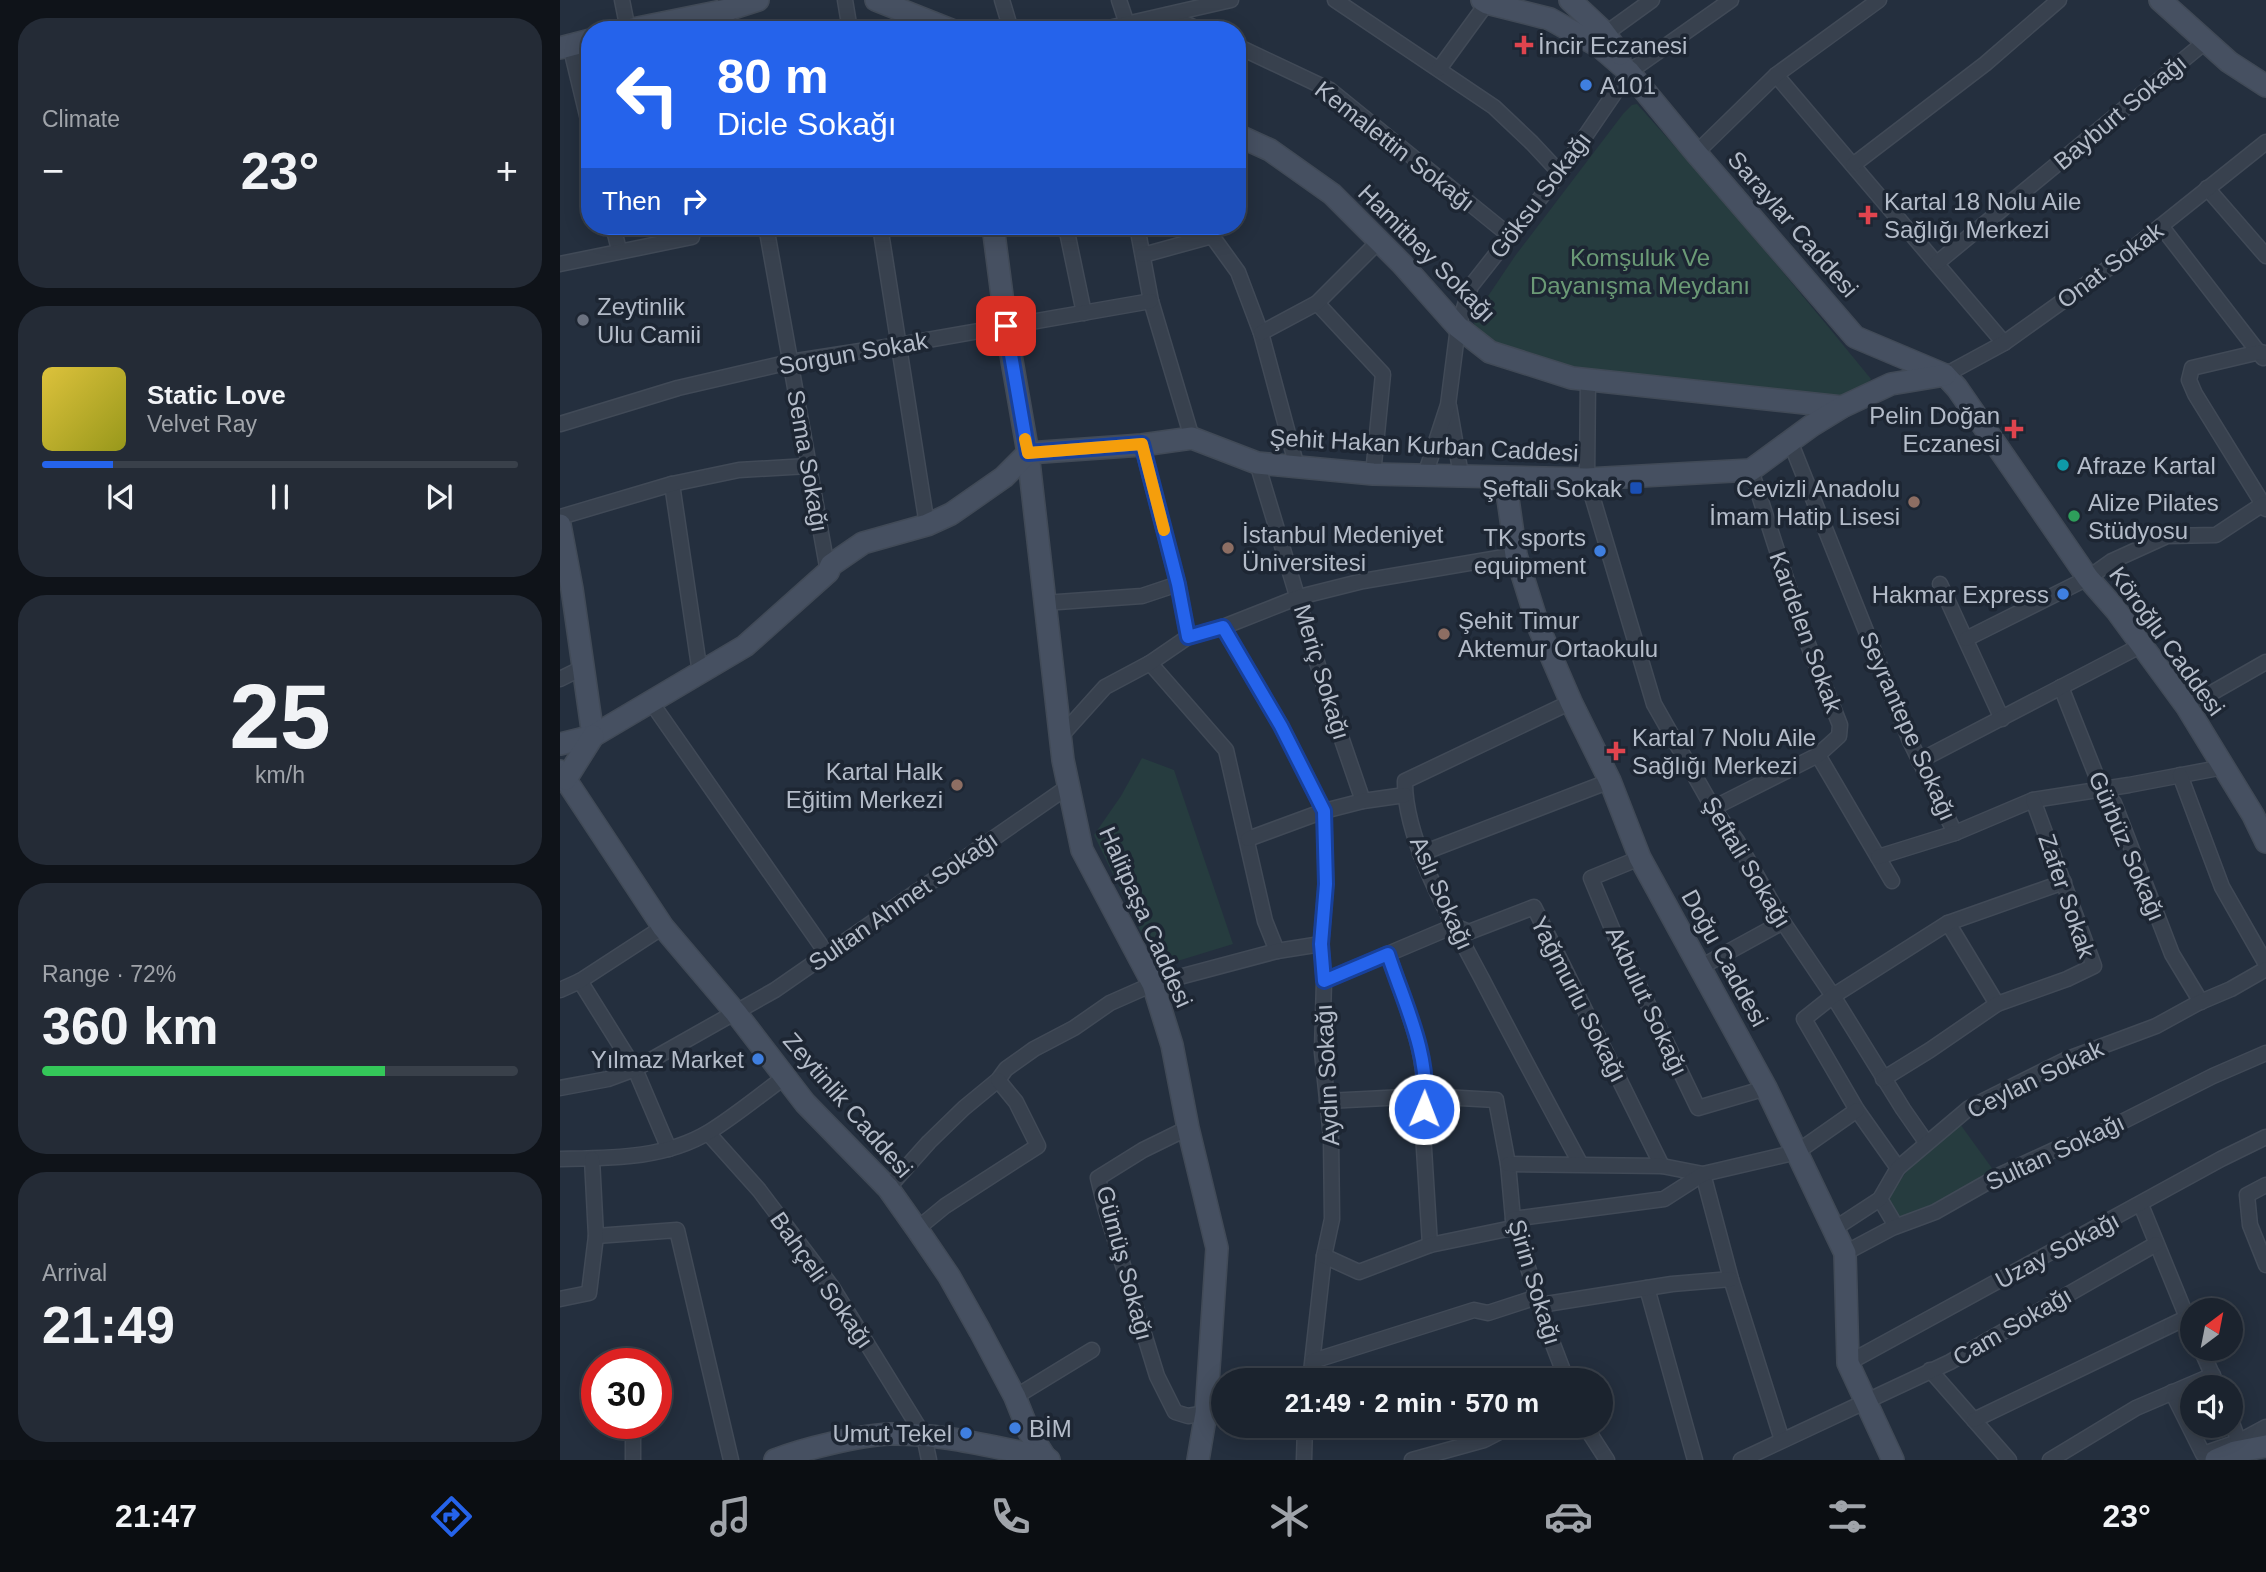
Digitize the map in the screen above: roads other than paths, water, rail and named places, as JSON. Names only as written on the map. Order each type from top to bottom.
[{"type":"street","points":[[622,0],[626,21]]},
{"type":"street","points":[[680,21],[727,13],[758,0]]},
{"type":"street","points":[[845,0],[848,21]]},
{"type":"street","points":[[876,0],[928,21]]},
{"type":"street","points":[[1002,0],[1008,21]]},
{"type":"street","points":[[1119,0],[1126,21]]},
{"type":"street","points":[[1140,21],[1231,0]]},
{"type":"street","points":[[1335,0],[1494,107],[1560,173]]},
{"type":"street","points":[[1541,11],[1562,15],[1569,0]]},
{"type":"street","name":"Saraylar Caddesi","points":[[1569,0],[1605,34],[1624,60],[1629,72]]},
{"type":"street","points":[[1605,34],[1652,0]]},
{"type":"street","points":[[1629,72],[1731,0]]},
{"type":"street","points":[[1696,153],[1776,75],[1879,0]]},
{"type":"street","points":[[1853,165],[1985,64],[2059,0]]},
{"type":"street","points":[[2160,0],[2229,62],[2266,86]]},
{"type":"street","points":[[2176,0],[2232,51],[2266,74]]},
{"type":"street","points":[[1439,69],[1485,2]]},
{"type":"street","name":"Saraylar Caddesi","points":[[1485,2],[1541,11],[1600,47],[1629,72],[1855,337],[1945,374]]},
{"type":"street","points":[[1167,15],[1180,21]]},
{"type":"street","name":"Bayburt Sokağı","points":[[1937,263],[2205,41]]},
{"type":"street","points":[[573,45],[581,84]]},
{"type":"street","name":"Kemalettin Sokağı","points":[[1246,50],[1330,90],[1510,236]]},
{"type":"street","name":"Göksu Sokağı","points":[[1425,475],[1448,405],[1458,327],[1471,286],[1560,173],[1629,72]]},
{"type":"street","points":[[1776,75],[2004,343]]},
{"type":"street","name":"Hamitbey Sokağı","points":[[1246,139],[1270,150],[1332,194],[1458,327],[1490,352],[1572,378],[1842,407]]},
{"type":"street","name":"Onat Sokak","points":[[1945,374],[2004,343],[2102,273],[2266,142]]},
{"type":"street","points":[[2207,188],[2266,256]]},
{"type":"street","points":[[1966,639],[2088,578],[2112,561],[2166,537],[2216,535],[2265,506],[2189,380],[2192,368],[2264,356],[2161,226]]},
{"type":"street","points":[[615,235],[619,250]]},
{"type":"street","name":"Sema Sokağı","points":[[768,235],[828,572]]},
{"type":"street","points":[[881,235],[927,525]]},
{"type":"street","name":"Halitpaşa Caddesi","points":[[994,235],[1006,326],[1028,453],[1060,737],[1082,850],[1153,984],[1171,1045],[1217,1248],[1206,1413],[1198,1460]]},
{"type":"street","points":[[1068,235],[1084,313]]},
{"type":"street","points":[[1139,235],[1151,301],[1192,438]]},
{"type":"street","points":[[1143,255],[1212,236],[1238,272],[1261,333],[1297,467]]},
{"type":"street","points":[[560,264],[692,237]]},
{"type":"street","points":[[1261,333],[1317,303],[1379,241]]},
{"type":"street","name":"Sorgun Sokak","points":[[560,424],[678,388],[790,362],[1151,301]]},
{"type":"street","points":[[1317,303],[1383,374],[1373,474]]},
{"type":"street","points":[[1751,470],[1842,407],[1891,384],[1945,374]]},
{"type":"street","name":"Köroğlu Caddesi","points":[[1945,374],[2088,578],[2187,707],[2224,768],[2260,811],[2266,842]]},
{"type":"street","name":"Şeftali Sokağı","points":[[1588,380],[1587,479],[1654,704],[1713,808],[1737,841],[1783,922],[1926,1142]]},
{"type":"street","name":"Göksu Sokağı","points":[[1448,405],[1461,475]]},
{"type":"street","name":"Şehit Hakan Kurban Caddesi","points":[[1028,453],[1192,438],[1257,463],[1373,474],[1587,479],[1751,470]]},
{"type":"street","name":"Seyrantepe Sokağı","points":[[1790,441],[1919,761],[1955,833],[2034,800],[2224,768]]},
{"type":"street","points":[[1142,444],[1178,584],[1188,637]]},
{"type":"street","points":[[560,744],[593,736],[746,646],[828,572],[831,565],[863,543],[927,525],[951,514],[1004,477],[1028,453]]},
{"type":"street","name":"Meriç Sokağı","points":[[1257,463],[1329,702],[1363,801]]},
{"type":"street","points":[[560,517],[672,484],[739,470],[808,466]]},
{"type":"street","name":"Kardelen Sokak","points":[[1713,808],[1818,755],[1839,736],[1840,724],[1804,634],[1751,470]]},
{"type":"street","name":"Doğu Caddesi","points":[[1505,478],[1516,555],[1539,628],[1571,702],[1610,781],[1640,858],[1766,1088],[1845,1253],[1849,1363],[1893,1460]]},
{"type":"street","points":[[672,484],[700,673]]},
{"type":"street","points":[[560,525],[566,591],[593,736],[563,775]]},
{"type":"street","points":[[1060,737],[1105,687],[1150,663],[1188,637],[1223,627],[1299,597],[1363,581],[1516,555]]},
{"type":"street","points":[[1044,603],[1142,596],[1178,584]]},
{"type":"street","points":[[1940,584],[2002,719]]},
{"type":"street","name":"Aydın Sokağı","points":[[1223,627],[1281,726],[1324,811],[1326,884],[1321,944],[1324,981],[1322,1052],[1331,1137],[1332,1219],[1324,1256],[1312,1368]]},
{"type":"street","points":[[1919,761],[2142,645]]},
{"type":"street","points":[[2187,707],[2266,662]]},
{"type":"street","points":[[1150,663],[1226,750],[1265,921],[1277,951]]},
{"type":"street","points":[[560,679],[582,668]]},
{"type":"street","name":"Gürbüz Sokağı","points":[[2061,687],[2102,790],[2114,803],[2172,954],[2201,1002]]},
{"type":"street","points":[[651,702],[827,954]]},
{"type":"street","points":[[1248,839],[1324,811],[1363,801],[1405,795],[1405,781],[1571,702]]},
{"type":"street","points":[[1818,755],[1892,881]]},
{"type":"street","name":"Zeytinlik Caddesi","points":[[563,775],[663,927],[736,1013],[805,1103],[888,1188],[917,1228],[949,1276],[1015,1397],[1030,1432],[1047,1458]]},
{"type":"street","points":[[2180,775],[2222,887],[2266,966]]},
{"type":"street","points":[[1420,854],[1610,781]]},
{"type":"street","name":"Sultan Ahmet Sokağı","points":[[560,1088],[608,1079],[635,1069],[775,990],[1069,786]]},
{"type":"street","name":"Aslı Sokağı","points":[[1405,795],[1420,854],[1454,926],[1580,1163]]},
{"type":"street","name":"Zafer Sokak","points":[[1883,1079],[1997,1004],[2067,979],[2094,966],[2034,800]]},
{"type":"street","points":[[1878,857],[1955,833]]},
{"type":"street","name":"Akbulut Sokağı","points":[[1640,858],[1591,878],[1616,938],[1698,1108],[1766,1088]]},
{"type":"street","points":[[1898,1168],[1857,1110],[1804,1018],[1833,996],[1948,923],[2064,882]]},
{"type":"street","name":"Yağmurlu Sokağı","points":[[1454,926],[1469,932],[1534,907],[1662,1166]]},
{"type":"street","points":[[1699,968],[1783,922]]},
{"type":"street","points":[[1948,923],[1997,1004]]},
{"type":"street","points":[[1324,981],[1454,926]]},
{"type":"street","points":[[560,990],[580,981],[663,927]]},
{"type":"street","points":[[888,1188],[929,1142],[998,1080],[1006,1069],[1110,1003],[1153,984],[1277,951],[1321,944]]},
{"type":"street","points":[[1388,954],[1423,1059],[1426,1096],[1422,1117],[1430,1245]]},
{"type":"street","name":"Ceylan Sokak","points":[[1834,1229],[1881,1199],[1898,1168],[1969,1108],[2065,1060],[2156,1026],[2231,989],[2266,966]]},
{"type":"street","points":[[580,981],[635,1069],[669,1149]]},
{"type":"street","name":"Sultan Sokağı","points":[[1845,1253],[1896,1227],[1935,1212],[2002,1174],[2054,1150],[2082,1142],[2213,1076],[2266,1053]]},
{"type":"street","points":[[560,1160],[635,1156],[669,1149],[708,1133],[785,1077]]},
{"type":"street","points":[[917,1228],[945,1206],[1038,1146],[1016,1101],[998,1080]]},
{"type":"street","name":"Şirin Sokağı","points":[[1327,1101],[1426,1096],[1496,1100],[1515,1223],[1562,1368]]},
{"type":"street","points":[[1324,1256],[1359,1272],[1430,1245],[1515,1223],[1664,1199],[1703,1174],[1797,1152],[1857,1110]]},
{"type":"street","name":"Gümüş Sokağı","points":[[1188,1128],[1143,1150],[1098,1178],[1157,1376],[1175,1412],[1188,1416],[1206,1413]]},
{"type":"street","name":"Bahçeli Sokağı","points":[[708,1133],[759,1190],[832,1287],[924,1436],[929,1460]]},
{"type":"street","name":"Uzay Sokağı","points":[[1849,1363],[2266,1137]]},
{"type":"street","points":[[560,1299],[589,1293],[596,1236],[592,1159]]},
{"type":"street","points":[[1508,1164],[1662,1166],[1703,1174]]},
{"type":"street","points":[[1703,1174],[1731,1279],[1782,1440]]},
{"type":"street","points":[[2266,1185],[2247,1195],[2250,1225],[2266,1265]]},
{"type":"street","points":[[1881,1199],[1896,1227]]},
{"type":"street","points":[[2141,1205],[2180,1303]]},
{"type":"street","points":[[596,1236],[677,1230],[730,1460]]},
{"type":"street","name":"Cam Sokağı","points":[[1741,1460],[1950,1362],[2156,1244]]},
{"type":"street","points":[[1313,1361],[1474,1310],[1488,1313],[1539,1301],[1731,1279]]},
{"type":"street","points":[[1647,1288],[1695,1460]]},
{"type":"street","points":[[1974,1420],[2180,1321]]},
{"type":"street","points":[[1015,1397],[1092,1350]]},
{"type":"street","points":[[1930,1370],[2010,1460]]},
{"type":"street","points":[[2050,1460],[2136,1408],[2180,1390]]},
{"type":"street","points":[[2172,1392],[2203,1454],[2241,1446],[2266,1446]]},
{"type":"street","points":[[2216,1460],[2266,1427]]},
{"type":"street","points":[[775,1460],[832,1452],[888,1434],[924,1436],[1047,1458]]},
{"type":"street","points":[[1304,1460],[1305,1438]]},
{"type":"street","points":[[1412,1460],[1488,1438]]},
{"type":"street","points":[[1593,1438],[1607,1460]]},
{"type":"street","points":[[2238,1438],[2241,1446]]},
{"type":"street","points":[[633,1439],[633,1460]]},
{"type":"place","name":"İncir Eczanesi","points":[[1524,45]]},
{"type":"place","name":"A101","points":[[1586,85]]},
{"type":"place","name":"Kartal 18 Nolu Aile Sağlığı Merkezi","points":[[1868,215]]},
{"type":"place","name":"Zeytinlik Ulu Camii","points":[[583,320]]},
{"type":"place","name":"Pelin Doğan Eczanesi","points":[[2014,429]]},
{"type":"place","name":"Afraze Kartal","points":[[2063,465]]},
{"type":"place","name":"Şeftali Sokak","points":[[1636,488]]},
{"type":"place","name":"Cevizli Anadolu İmam Hatip Lisesi","points":[[1914,502]]},
{"type":"place","name":"Alize Pilates Stüdyosu","points":[[2074,516]]},
{"type":"place","name":"İstanbul Medeniyet Üniversitesi","points":[[1228,548]]},
{"type":"place","name":"TK sports equipment","points":[[1600,551]]},
{"type":"place","name":"Hakmar Express","points":[[2063,594]]},
{"type":"place","name":"Şehit Timur Aktemur Ortaokulu","points":[[1444,634]]},
{"type":"place","name":"Kartal 7 Nolu Aile Sağlığı Merkezi","points":[[1616,751]]},
{"type":"place","name":"Kartal Halk Eğitim Merkezi","points":[[957,785]]},
{"type":"place","name":"Yılmaz Market","points":[[758,1059]]},
{"type":"place","name":"BİM","points":[[1015,1428]]},
{"type":"place","name":"Umut Tekel","points":[[966,1433]]},
{"type":"park label","name":"Komşuluk Ve Dayanışma Meydanı","points":[[1640,271]]}]
